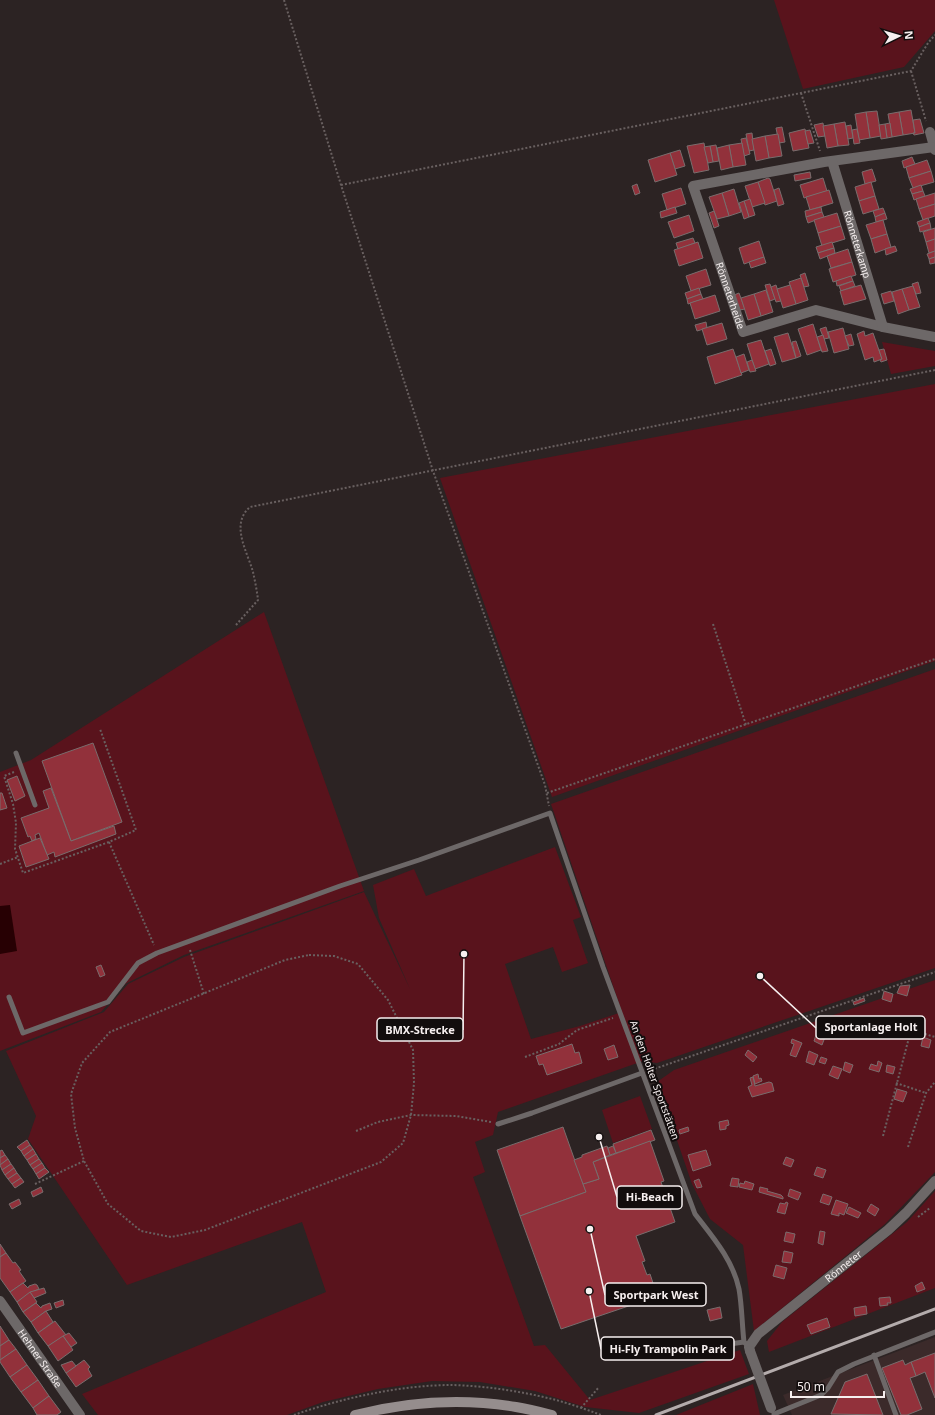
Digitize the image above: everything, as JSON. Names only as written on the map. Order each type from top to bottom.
[{"type":"main road","points":[[355,1415],[410,1404],[446,1402],[515,1407],[552,1415]]},
{"type":"street","points":[[828,161],[935,149],[930,132]]},
{"type":"street","name":"Rönneterheide","points":[[828,161],[693,186],[742,332],[816,310],[883,327],[935,337]]},
{"type":"street","name":"Rönneterkamp","points":[[828,161],[883,327]]},
{"type":"street","name":"Rönneter","points":[[748,1346],[758,1334],[888,1230],[906,1213],[935,1181]]},
{"type":"street","name":"Hehner Straße","points":[[0,1301],[80,1415]]},
{"type":"street","points":[[748,1346],[773,1413]]},
{"type":"lane","points":[[16,753],[35,805]]},
{"type":"lane","points":[[9,997],[23,1033],[108,1002],[138,963],[157,953],[340,886],[419,860],[550,813]]},
{"type":"lane","name":"An den Holter Sportstätten","points":[[550,813],[642,1073],[695,1214],[720,1246],[736,1279],[748,1346]]},
{"type":"lane","points":[[498,1124],[642,1073]]},
{"type":"lane","points":[[773,1413],[822,1395],[838,1372],[854,1364],[935,1332]]},
{"type":"lane","points":[[715,1346],[748,1346]]},
{"type":"lane","points":[[874,1356],[896,1415]]},
{"type":"path","points":[[284,0],[341,185],[433,471],[545,785],[550,813]]},
{"type":"path","points":[[341,185],[911,71],[928,43],[935,35]]},
{"type":"path","points":[[911,71],[930,132]]},
{"type":"path","points":[[801,92],[828,161]]},
{"type":"path","points":[[236,626],[258,600],[253,573],[241,538],[240,524],[244,512],[250,507],[935,370]]},
{"type":"path","points":[[713,624],[746,725]]},
{"type":"path","points":[[546,793],[935,660]]},
{"type":"path","points":[[22,768],[4,776],[14,804],[16,822],[15,849],[24,873],[109,842],[136,830],[100,729]]},
{"type":"path","points":[[109,842],[157,953]]},
{"type":"path","points":[[0,864],[18,857]]},
{"type":"path","points":[[188,941],[204,994]]},
{"type":"path","points":[[309,955],[334,956],[358,964],[388,1000],[413,1050],[414,1083],[411,1115],[403,1143],[381,1162],[204,1230],[171,1237],[141,1231],[108,1204],[84,1160],[75,1128],[71,1094],[82,1063],[110,1032],[285,960],[309,955]]},
{"type":"path","points":[[642,1073],[935,972]]},
{"type":"path","points":[[525,1057],[559,1044],[577,1030],[622,1015]]},
{"type":"path","points":[[882,1136],[911,1030],[935,1037]]},
{"type":"path","points":[[908,1147],[926,1093],[935,1082]]},
{"type":"path","points":[[896,1083],[926,1093]]},
{"type":"path","points":[[356,1131],[378,1122],[411,1115],[456,1116],[498,1124]]},
{"type":"path","points":[[35,1184],[84,1160]]},
{"type":"path","points":[[581,1408],[598,1387]]},
{"type":"path","points":[[553,1399],[601,1415]]},
{"type":"shaded area","points":[[774,0],[935,0],[935,31],[904,67],[803,89]]},
{"type":"shaded area","points":[[882,342],[935,351],[935,366],[891,374]]},
{"type":"shaded area","points":[[935,384],[935,661],[552,797],[440,478]]},
{"type":"shaded area","points":[[264,612],[364,891],[184,955],[125,984],[101,1012],[0,1051],[0,772],[31,760]]},
{"type":"shaded area","points":[[935,669],[935,968],[657,1063],[643,1061],[498,1112],[493,1135],[475,1142],[485,1172],[473,1177],[534,1346],[545,1345],[590,1400],[740,1350],[749,1374],[639,1413],[585,1407],[535,1391],[480,1382],[432,1381],[378,1389],[323,1402],[287,1415],[98,1415],[82,1394],[326,1292],[302,1222],[127,1285],[28,1139],[36,1116],[6,1051],[104,1012],[128,984],[184,957],[364,892],[410,989],[379,918],[373,885],[414,869],[426,896],[555,847],[581,917],[573,920],[588,963],[562,972],[553,947],[505,964],[531,1039],[580,1026],[622,1012],[551,804]]},
{"type":"shaded area","points":[[10,905],[17,951],[0,954],[0,906]]},
{"type":"shaded area","points":[[935,980],[935,1172],[885,1224],[754,1331],[743,1245],[710,1219],[692,1184],[657,1082],[674,1070]]},
{"type":"shaded area","points":[[640,1096],[652,1129],[613,1143],[602,1110]]},
{"type":"shaded area","points":[[935,1191],[935,1288],[769,1352],[767,1341],[782,1322],[907,1222]]},
{"type":"shaded area","points":[[935,1337],[935,1415],[792,1415],[783,1395]]},
{"type":"shaded area","points":[[753,1384],[760,1415],[676,1415]]},
{"type":"building","points":[[911,110],[915,133],[903,135],[899,112]]},
{"type":"building","points":[[877,111],[881,136],[870,138],[866,112]]},
{"type":"building","points":[[866,112],[870,138],[859,140],[855,114]]},
{"type":"building","points":[[899,112],[903,135],[892,137],[888,114]]},
{"type":"building","points":[[920,119],[924,133],[914,135],[913,120]]},
{"type":"building","points":[[845,122],[849,145],[838,146],[834,124]]},
{"type":"building","points":[[823,123],[825,136],[818,137],[814,125]]},
{"type":"building","points":[[890,123],[892,137],[887,138],[885,124]]},
{"type":"building","points":[[834,124],[838,146],[827,148],[823,126]]},
{"type":"building","points":[[885,124],[887,138],[881,139],[879,125]]},
{"type":"building","points":[[851,125],[853,138],[848,139],[846,126]]},
{"type":"building","points":[[782,127],[785,142],[779,143],[776,128]]},
{"type":"building","points":[[805,129],[809,148],[793,151],[789,133]]},
{"type":"building","points":[[857,129],[860,143],[854,144],[852,130]]},
{"type":"building","points":[[810,130],[814,143],[808,144],[805,131]]},
{"type":"building","points":[[752,133],[754,150],[749,151],[746,134]]},
{"type":"building","points":[[778,134],[782,156],[769,158],[765,136]]},
{"type":"building","points":[[765,136],[769,158],[756,161],[752,139]]},
{"type":"building","points":[[746,138],[750,154],[744,156],[741,139]]},
{"type":"building","points":[[704,143],[709,170],[694,173],[687,146]]},
{"type":"building","points":[[742,143],[746,165],[733,167],[729,145]]},
{"type":"building","points":[[716,145],[719,161],[713,162],[710,146]]},
{"type":"building","points":[[729,145],[733,167],[721,170],[717,148]]},
{"type":"building","points":[[710,146],[713,162],[708,163],[704,147]]},
{"type":"building","points":[[680,150],[685,166],[675,169],[670,153]]},
{"type":"building","points":[[670,153],[677,175],[655,182],[648,160]]},
{"type":"building","points":[[912,157],[915,164],[904,168],[902,161]]},
{"type":"building","points":[[927,160],[931,171],[909,178],[906,167]]},
{"type":"building","points":[[872,169],[876,181],[865,184],[862,172]]},
{"type":"building","points":[[931,171],[934,182],[913,188],[909,178]]},
{"type":"building","points":[[810,172],[811,178],[795,181],[794,175]]},
{"type":"building","points":[[768,178],[770,179],[777,201],[765,205],[758,182]]},
{"type":"building","points":[[823,178],[827,191],[804,198],[800,185]]},
{"type":"building","points":[[758,182],[765,203],[752,207],[745,186]]},
{"type":"building","points":[[871,182],[875,196],[859,201],[855,187]]},
{"type":"building","points":[[637,184],[640,193],[635,195],[632,186]]},
{"type":"building","points":[[921,185],[923,191],[912,194],[910,189]]},
{"type":"building","points":[[681,188],[686,204],[667,210],[662,194]]},
{"type":"building","points":[[779,188],[784,204],[778,206],[774,190]]},
{"type":"building","points":[[734,189],[741,212],[729,216],[722,193]]},
{"type":"building","points":[[829,190],[833,203],[810,210],[806,197]]},
{"type":"building","points":[[923,191],[925,196],[914,200],[912,194]]},
{"type":"building","points":[[722,193],[729,216],[717,219],[709,197]]},
{"type":"building","points":[[935,193],[935,204],[919,209],[916,199]]},
{"type":"building","points":[[875,196],[879,209],[863,214],[859,201]]},
{"type":"building","points":[[750,199],[755,215],[749,217],[744,201]]},
{"type":"building","points":[[744,201],[749,217],[744,219],[739,203]]},
{"type":"building","points":[[935,204],[935,216],[923,220],[919,209]]},
{"type":"building","points":[[675,207],[677,213],[661,218],[660,212]]},
{"type":"building","points":[[821,207],[822,212],[806,217],[805,211]]},
{"type":"building","points":[[883,208],[885,213],[875,217],[873,211]]},
{"type":"building","points":[[714,211],[719,226],[714,228],[709,213]]},
{"type":"building","points":[[822,212],[824,217],[808,223],[806,217]]},
{"type":"building","points":[[837,213],[841,226],[818,233],[814,220]]},
{"type":"building","points":[[885,213],[887,219],[876,222],[875,217]]},
{"type":"building","points":[[689,215],[694,231],[674,238],[668,222]]},
{"type":"building","points":[[928,218],[930,223],[919,227],[917,222]]},
{"type":"building","points":[[883,220],[887,234],[871,239],[866,225]]},
{"type":"building","points":[[930,223],[931,229],[920,232],[919,227]]},
{"type":"building","points":[[841,226],[845,239],[822,246],[818,233]]},
{"type":"building","points":[[935,228],[935,239],[926,242],[923,232]]},
{"type":"building","points":[[887,234],[891,247],[875,253],[871,239]]},
{"type":"building","points":[[693,238],[695,243],[678,249],[676,243]]},
{"type":"building","points":[[935,239],[935,251],[929,253],[926,242]]},
{"type":"building","points":[[759,241],[764,257],[744,264],[739,248]]},
{"type":"building","points":[[698,242],[703,258],[679,266],[674,250]]},
{"type":"building","points":[[832,242],[834,248],[818,253],[816,247]]},
{"type":"building","points":[[895,246],[897,251],[886,255],[885,249]]},
{"type":"building","points":[[834,248],[835,253],[820,259],[818,253]]},
{"type":"building","points":[[848,249],[852,262],[831,268],[827,256]]},
{"type":"building","points":[[935,251],[935,257],[929,259],[927,254]]},
{"type":"building","points":[[764,257],[766,263],[751,268],[749,262]]},
{"type":"building","points":[[935,257],[935,263],[930,264],[929,259]]},
{"type":"building","points":[[852,262],[856,275],[833,282],[829,269]]},
{"type":"building","points":[[706,269],[711,285],[691,291],[686,276]]},
{"type":"building","points":[[805,273],[809,286],[804,287],[800,275]]},
{"type":"building","points":[[851,276],[853,281],[837,286],[836,281]]},
{"type":"building","points":[[801,278],[808,300],[796,304],[789,282]]},
{"type":"building","points":[[853,281],[855,286],[841,291],[839,286]]},
{"type":"building","points":[[918,282],[921,293],[916,294],[912,284]]},
{"type":"building","points":[[770,284],[775,299],[770,301],[765,285]]},
{"type":"building","points":[[776,285],[781,301],[776,302],[771,287]]},
{"type":"building","points":[[790,285],[796,304],[783,308],[777,289]]},
{"type":"building","points":[[861,285],[866,299],[844,305],[840,291]]},
{"type":"building","points":[[913,286],[920,307],[909,310],[902,289]]},
{"type":"building","points":[[699,288],[701,294],[687,299],[685,293]]},
{"type":"building","points":[[902,289],[909,310],[898,314],[892,292]]},
{"type":"building","points":[[766,290],[773,312],[761,316],[754,294]]},
{"type":"building","points":[[891,291],[894,301],[884,304],[881,294]]},
{"type":"building","points":[[739,293],[745,309],[740,310],[734,295]]},
{"type":"building","points":[[701,294],[703,299],[688,304],[687,299]]},
{"type":"building","points":[[754,294],[761,316],[748,320],[741,298]]},
{"type":"building","points":[[715,295],[720,311],[695,319],[690,303]]},
{"type":"building","points":[[706,322],[707,328],[697,331],[695,325]]},
{"type":"building","points":[[722,323],[727,339],[707,345],[702,329]]},
{"type":"building","points":[[813,324],[821,350],[807,355],[798,329]]},
{"type":"building","points":[[826,327],[829,338],[824,339],[820,329]]},
{"type":"building","points":[[843,328],[849,349],[834,353],[828,332]]},
{"type":"building","points":[[864,331],[865,336],[873,333],[882,359],[874,362],[873,357],[865,360],[857,334]]},
{"type":"building","points":[[788,333],[796,358],[782,362],[774,337]]},
{"type":"building","points":[[851,334],[854,345],[849,346],[845,336]]},
{"type":"building","points":[[823,335],[828,351],[822,352],[817,337]]},
{"type":"building","points":[[761,340],[769,364],[755,369],[747,344]]},
{"type":"building","points":[[796,341],[801,356],[796,358],[792,342]]},
{"type":"building","points":[[733,349],[742,375],[715,384],[707,357]]},
{"type":"building","points":[[771,349],[776,364],[770,366],[765,351]]},
{"type":"building","points":[[884,349],[887,360],[881,362],[880,360],[882,359],[879,350]]},
{"type":"building","points":[[744,354],[749,370],[741,373],[736,357]]},
{"type":"building","points":[[752,360],[756,371],[750,372],[747,362]]},
{"type":"building","points":[[93,743],[122,822],[71,841],[42,761]]},
{"type":"building","points":[[17,776],[25,796],[15,801],[7,780]]},
{"type":"building","points":[[51,788],[71,841],[114,826],[116,834],[55,857],[54,852],[47,855],[39,833],[35,835],[36,839],[32,841],[30,836],[28,837],[21,818],[49,808],[43,791]]},
{"type":"building","points":[[0,793],[2,793],[7,808],[0,810]]},
{"type":"building","points":[[40,838],[49,859],[26,867],[19,846]]},
{"type":"building","points":[[101,965],[105,975],[100,977],[96,967]]},
{"type":"building","points":[[910,985],[907,996],[897,993],[900,986]]},
{"type":"building","points":[[884,991],[893,994],[891,1002],[882,999]]},
{"type":"building","points":[[864,998],[865,1001],[854,1005],[853,1002]]},
{"type":"building","points":[[816,1035],[823,1038],[825,1037],[822,1045],[814,1041]]},
{"type":"building","points":[[923,1037],[931,1040],[929,1048],[921,1046]]},
{"type":"building","points":[[792,1039],[802,1043],[796,1057],[790,1055],[794,1044],[791,1043]]},
{"type":"building","points":[[572,1044],[575,1053],[579,1052],[582,1063],[547,1075],[543,1064],[539,1065],[536,1056]]},
{"type":"building","points":[[614,1045],[618,1057],[608,1060],[604,1049]]},
{"type":"building","points":[[748,1050],[757,1057],[753,1062],[745,1055]]},
{"type":"building","points":[[809,1051],[818,1055],[814,1065],[806,1062]]},
{"type":"building","points":[[821,1057],[827,1059],[825,1064],[819,1062]]},
{"type":"building","points":[[878,1061],[882,1063],[879,1072],[869,1069],[871,1064],[877,1066]]},
{"type":"building","points":[[845,1062],[853,1065],[850,1073],[843,1070]]},
{"type":"building","points":[[887,1065],[895,1067],[893,1074],[886,1072]]},
{"type":"building","points":[[833,1066],[842,1069],[838,1079],[829,1075]]},
{"type":"building","points":[[758,1074],[759,1079],[761,1078],[762,1081],[755,1084],[753,1076]]},
{"type":"building","points":[[753,1077],[755,1086],[769,1082],[772,1083],[774,1091],[752,1097],[748,1087],[752,1085],[750,1078]]},
{"type":"building","points":[[897,1089],[907,1092],[903,1102],[894,1099]]},
{"type":"building","points":[[728,1120],[729,1125],[726,1126],[726,1129],[720,1130],[719,1122]]},
{"type":"building","points":[[563,1127],[586,1192],[520,1216],[497,1150]]},
{"type":"building","points":[[688,1127],[689,1131],[680,1134],[679,1130]]},
{"type":"building","points":[[651,1130],[655,1140],[616,1153],[613,1144]]},
{"type":"building","points":[[27,1140],[30,1145],[21,1151],[17,1147]]},
{"type":"building","points":[[650,1141],[664,1181],[661,1182],[675,1222],[636,1236],[645,1261],[642,1262],[647,1275],[650,1274],[654,1286],[651,1287],[655,1297],[561,1329],[520,1216],[586,1192],[583,1184],[599,1179],[593,1162]]},
{"type":"building","points":[[30,1145],[33,1149],[24,1156],[21,1151]]},
{"type":"building","points":[[607,1146],[610,1155],[593,1162],[599,1179],[583,1184],[574,1160],[582,1157],[582,1155]]},
{"type":"building","points":[[613,1146],[616,1153],[610,1155],[608,1148]]},
{"type":"building","points":[[33,1149],[36,1154],[27,1160],[24,1156]]},
{"type":"building","points":[[2,1150],[5,1155],[0,1158],[0,1151]]},
{"type":"building","points":[[706,1150],[711,1165],[693,1171],[688,1155]]},
{"type":"building","points":[[36,1154],[39,1159],[30,1165],[27,1160]]},
{"type":"building","points":[[5,1155],[8,1159],[0,1165],[0,1158]]},
{"type":"building","points":[[786,1157],[794,1160],[791,1167],[783,1164]]},
{"type":"building","points":[[8,1159],[11,1164],[2,1170],[0,1165]]},
{"type":"building","points":[[39,1159],[42,1163],[33,1169],[30,1165]]},
{"type":"building","points":[[42,1163],[45,1168],[36,1174],[33,1169]]},
{"type":"building","points":[[11,1164],[14,1168],[5,1175],[2,1170]]},
{"type":"building","points":[[817,1167],[826,1170],[823,1178],[814,1175]]},
{"type":"building","points":[[14,1168],[17,1173],[8,1179],[5,1175]]},
{"type":"building","points":[[45,1168],[49,1172],[39,1179],[36,1174]]},
{"type":"building","points":[[17,1173],[21,1178],[12,1184],[8,1179]]},
{"type":"building","points":[[21,1178],[24,1182],[15,1188],[12,1184]]},
{"type":"building","points":[[732,1178],[739,1179],[738,1187],[730,1186]]},
{"type":"building","points":[[699,1179],[702,1187],[697,1188],[694,1181]]},
{"type":"building","points":[[745,1181],[754,1184],[752,1190],[739,1187],[740,1183],[744,1184]]},
{"type":"building","points":[[41,1187],[43,1192],[33,1197],[31,1192]]},
{"type":"building","points":[[760,1187],[768,1189],[767,1191],[781,1195],[783,1199],[759,1192]]},
{"type":"building","points":[[790,1189],[801,1193],[798,1200],[788,1196]]},
{"type":"building","points":[[823,1194],[832,1197],[829,1205],[820,1202]]},
{"type":"building","points":[[19,1199],[21,1204],[12,1209],[9,1204]]},
{"type":"building","points":[[836,1200],[848,1204],[844,1215],[839,1213],[839,1216],[831,1214]]},
{"type":"building","points":[[786,1202],[788,1203],[785,1214],[777,1212],[780,1203],[785,1204]]},
{"type":"building","points":[[871,1204],[879,1209],[875,1216],[867,1211]]},
{"type":"building","points":[[849,1207],[861,1213],[858,1218],[846,1213]]},
{"type":"building","points":[[820,1231],[825,1232],[823,1245],[818,1243]]},
{"type":"building","points":[[786,1232],[795,1234],[793,1243],[784,1241]]},
{"type":"building","points":[[0,1244],[6,1253],[0,1257]]},
{"type":"building","points":[[784,1251],[793,1253],[791,1263],[782,1262]]},
{"type":"building","points":[[6,1253],[13,1263],[15,1262],[21,1270],[19,1271],[26,1281],[10,1292],[0,1278],[0,1257]]},
{"type":"building","points":[[776,1265],[787,1268],[784,1279],[773,1276]]},
{"type":"building","points":[[922,1282],[925,1289],[917,1292],[915,1286]]},
{"type":"building","points":[[23,1283],[28,1288],[29,1286],[35,1284],[39,1289],[17,1302],[10,1292]]},
{"type":"building","points":[[44,1288],[46,1293],[34,1298],[30,1292]]},
{"type":"building","points":[[30,1292],[37,1302],[23,1312],[17,1302]]},
{"type":"building","points":[[890,1297],[891,1303],[880,1306],[879,1298]]},
{"type":"building","points":[[63,1300],[64,1305],[56,1308],[54,1303]]},
{"type":"building","points":[[36,1303],[41,1308],[42,1306],[50,1303],[52,1309],[46,1311],[31,1322],[23,1312]]},
{"type":"building","points":[[866,1306],[867,1314],[855,1316],[854,1308]]},
{"type":"building","points":[[720,1307],[722,1318],[710,1321],[707,1310]]},
{"type":"building","points":[[46,1311],[53,1322],[38,1333],[31,1322]]},
{"type":"building","points":[[827,1318],[830,1327],[811,1334],[807,1325]]},
{"type":"building","points":[[55,1321],[66,1335],[48,1346],[38,1333]]},
{"type":"building","points":[[0,1326],[9,1340],[0,1346]]},
{"type":"building","points":[[69,1333],[77,1343],[71,1347],[63,1336]]},
{"type":"building","points":[[63,1336],[73,1350],[58,1361],[48,1346]]},
{"type":"building","points":[[9,1340],[16,1349],[0,1360],[0,1346]]},
{"type":"building","points":[[16,1349],[27,1365],[10,1377],[0,1360]]},
{"type":"building","points":[[935,1353],[935,1398],[925,1372],[916,1376],[911,1362]]},
{"type":"building","points":[[84,1360],[90,1367],[88,1369],[92,1376],[76,1387],[66,1373]]},
{"type":"building","points":[[903,1360],[905,1365],[911,1362],[916,1376],[910,1378],[922,1409],[907,1415],[901,1415],[882,1368]]},
{"type":"building","points":[[72,1361],[76,1366],[66,1373],[61,1365]]},
{"type":"building","points":[[27,1365],[38,1380],[21,1392],[10,1377]]},
{"type":"building","points":[[867,1374],[883,1415],[831,1414],[845,1382]]},
{"type":"building","points":[[38,1380],[49,1396],[33,1408],[21,1392]]},
{"type":"building","points":[[49,1396],[61,1412],[57,1415],[37,1415],[33,1408]]},
{"type":"railway","points":[[656,1415],[935,1309]]},
{"type":"place","name":"BMX-Strecke","points":[[464,954]]},
{"type":"place","name":"Sportanlage Holt","points":[[760,976]]},
{"type":"place","name":"Hi-Beach","points":[[599,1137]]},
{"type":"place","name":"Sportpark West","points":[[590,1229]]},
{"type":"place","name":"Hi-Fly Trampolin Park","points":[[589,1291]]}]
